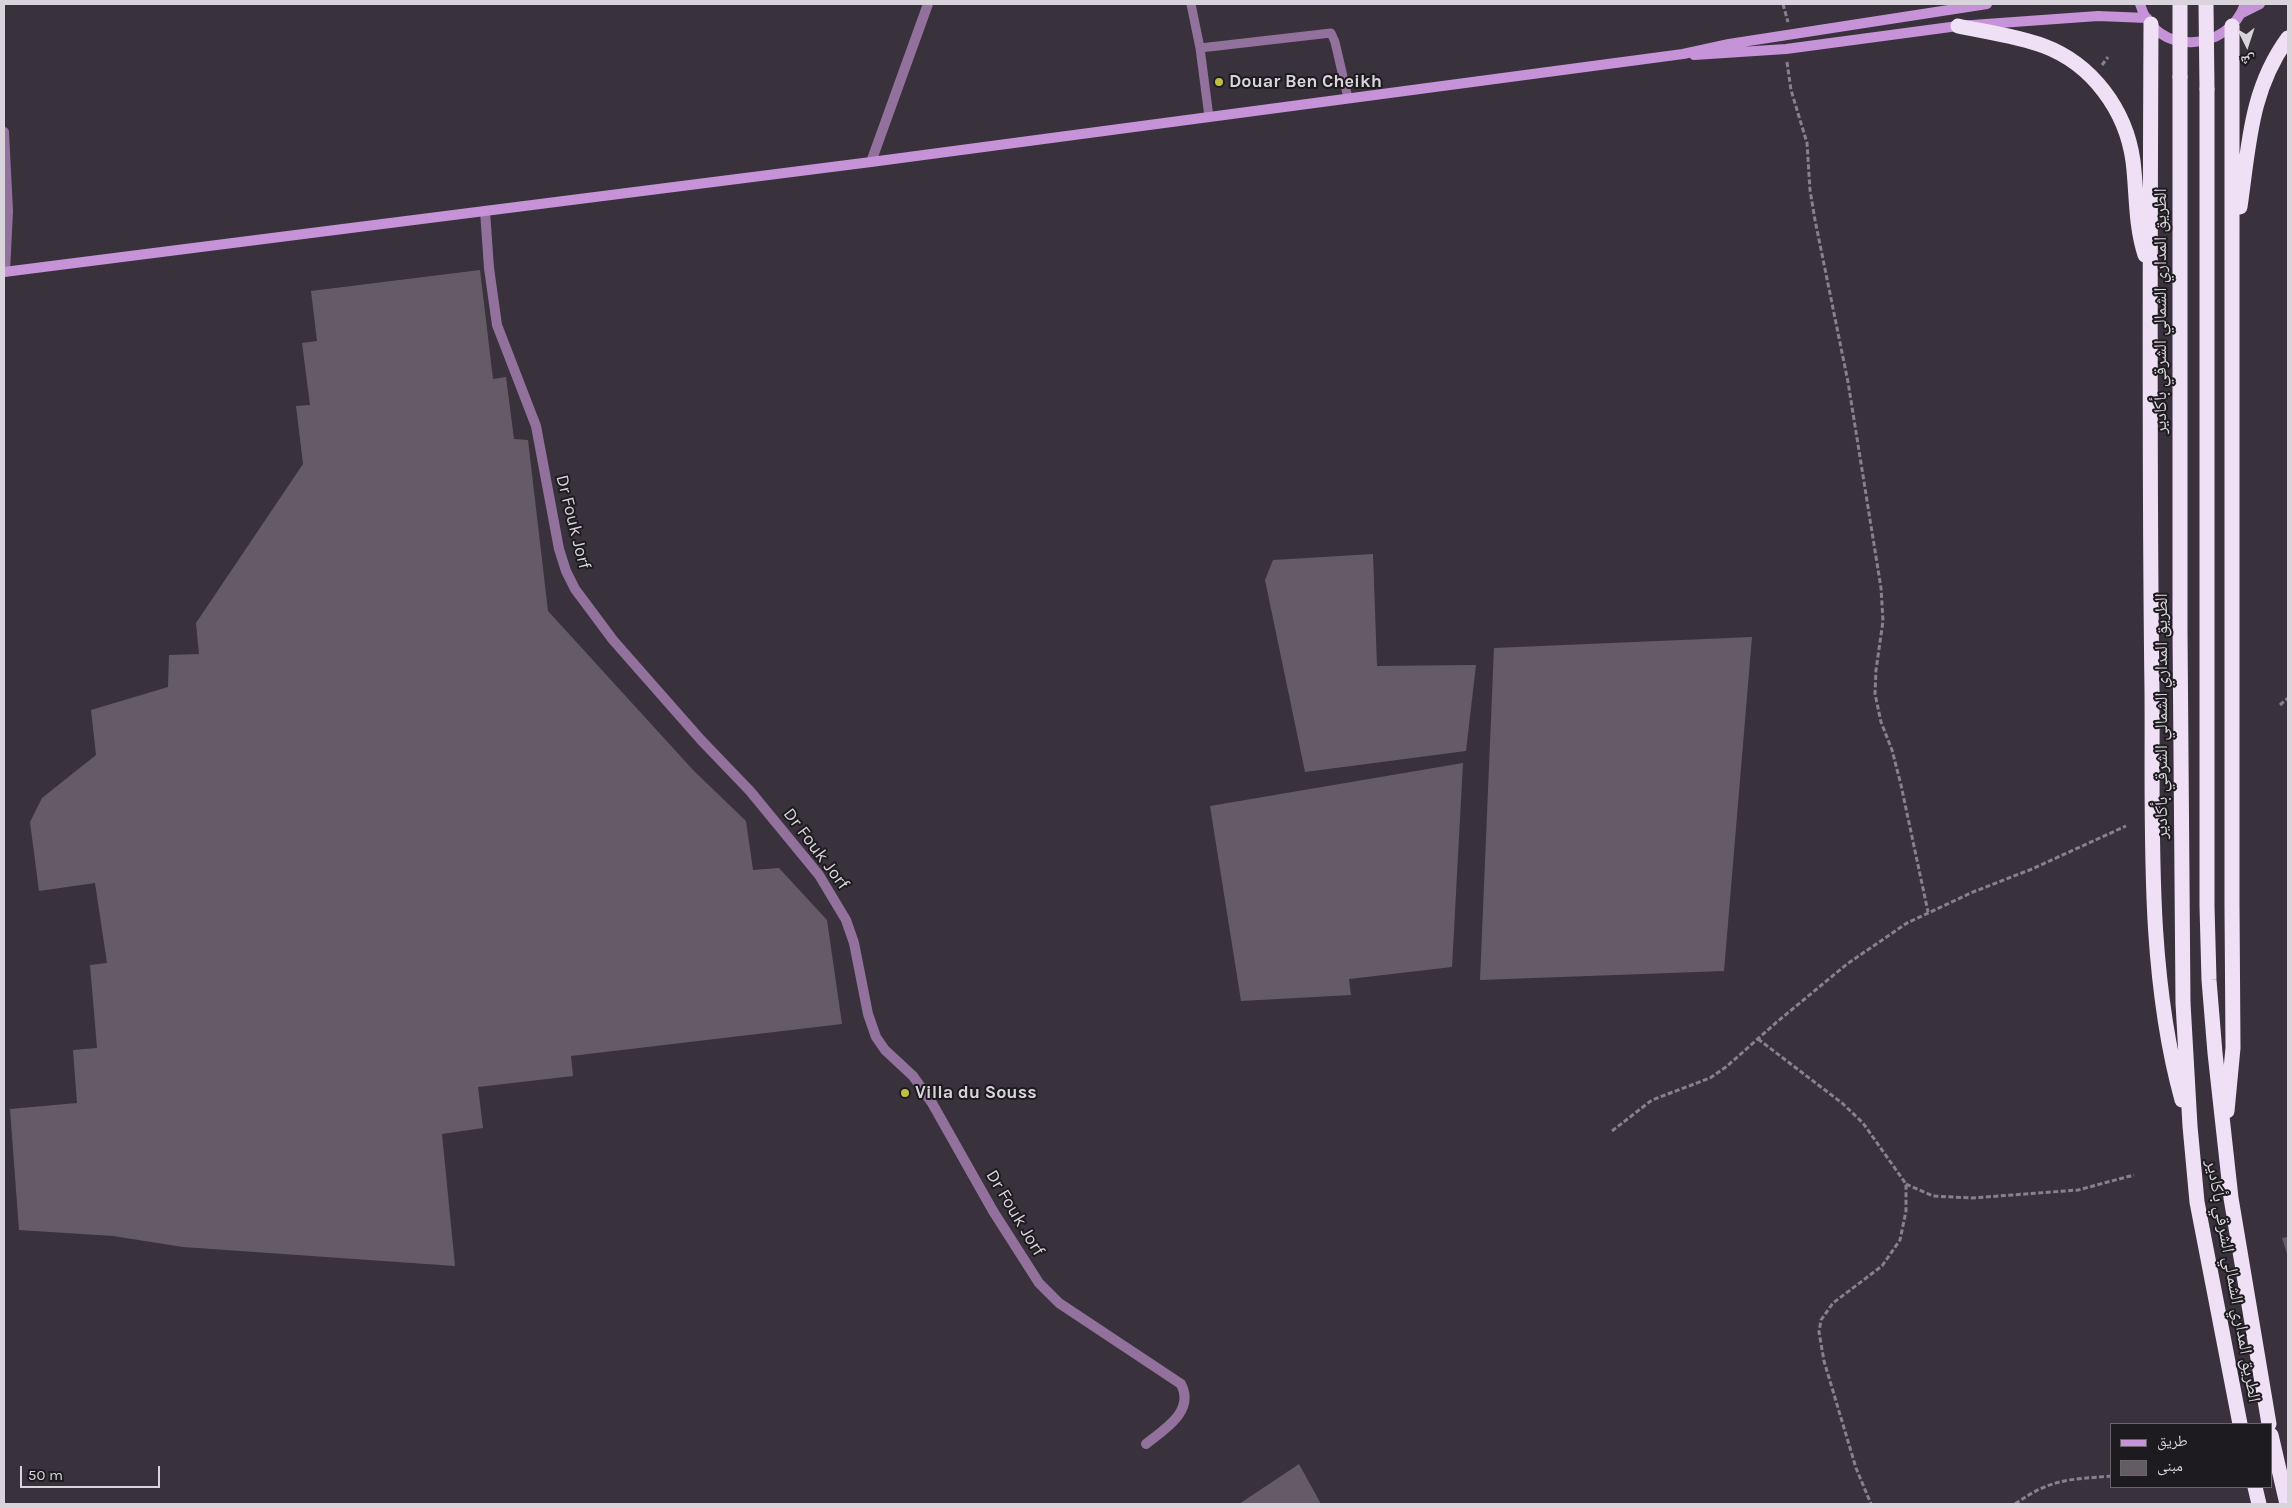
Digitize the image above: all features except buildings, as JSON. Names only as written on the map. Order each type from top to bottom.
[{"type":"highway","name":"الطريق المداري الشمالي الشرقي بأكادير","points":[[2180,4],[2181,887],[2183,1003],[2190,1126],[2197,1202],[2240,1423]]},
{"type":"highway","name":"الطريق المداري الشمالي الشرقي بأكادير","points":[[2206,4],[2207,906],[2213,1035],[2231,1198],[2269,1423]]},
{"type":"highway","points":[[2149,21],[2150,507],[2154,893],[2163,1014],[2174,1070],[2190,1126]]},
{"type":"highway","points":[[1958,26],[2029,42],[2056,51],[2082,67],[2099,85],[2114,106],[2129,140],[2133,160],[2136,218],[2150,269]]},
{"type":"highway","points":[[2224,1127],[2234,1048],[2232,905],[2232,26]]},
{"type":"highway","points":[[2233,260],[2258,95],[2270,65],[2288,38]]},
{"type":"highway","points":[[2272,1439],[2287,1504]]},
{"type":"highway","points":[[2254,1488],[2259,1504]]},
{"type":"main road","points":[[4,272],[871,162],[1683,54],[1729,44],[1986,4]]},
{"type":"main road","points":[[2140,4],[2149,21],[2169,38],[2191,43],[2214,39],[2232,26],[2243,8],[2260,4]]},
{"type":"main road","points":[[1683,54],[1708,55],[1786,49],[1958,26],[2098,16],[2149,21]]},
{"type":"street","points":[[871,162],[928,4]]},
{"type":"street","points":[[4,132],[8,211],[4,272]]},
{"type":"street","name":"Dr Fouk Jorf","points":[[485,211],[493,303],[497,325],[536,426],[559,548],[566,571],[575,590],[613,640],[701,740],[750,791],[819,875],[846,920],[854,943],[868,1014],[876,1037],[886,1050],[913,1076],[932,1103],[993,1211],[1038,1282],[1059,1303],[1181,1384],[1185,1394],[1184,1408],[1168,1427],[1146,1444]]},
{"type":"lane","points":[[1191,4],[1200,48],[1209,117]]},
{"type":"lane","points":[[1200,48],[1331,34],[1335,42],[1348,98]]},
{"type":"path","points":[[1786,49],[1791,90],[1807,143],[1813,208],[1848,382],[1881,588],[1882,621],[1875,694],[1881,722],[1892,750],[1901,785],[1928,912]]},
{"type":"path","points":[[2280,705],[2288,698]]},
{"type":"path","points":[[1612,1131],[1652,1100],[1710,1078],[1726,1067],[1847,964],[1887,936],[1928,912],[2126,826]]},
{"type":"path","points":[[1758,1039],[1828,1090],[1856,1117],[1872,1135],[1906,1184],[1933,1196],[1972,1198],[2078,1190],[2134,1174]]},
{"type":"path","points":[[1871,1504],[1864,1493],[1856,1468],[1822,1352],[1819,1332],[1821,1320],[1833,1303],[1882,1266],[1900,1240],[1906,1211],[1906,1184]]},
{"type":"path","points":[[2015,1504],[2034,1490],[2048,1484],[2110,1476]]},
{"type":"place","name":"Douar Ben Cheikh","points":[[1219,82]]},
{"type":"place","name":"Villa du Souss","points":[[905,1093]]}]
